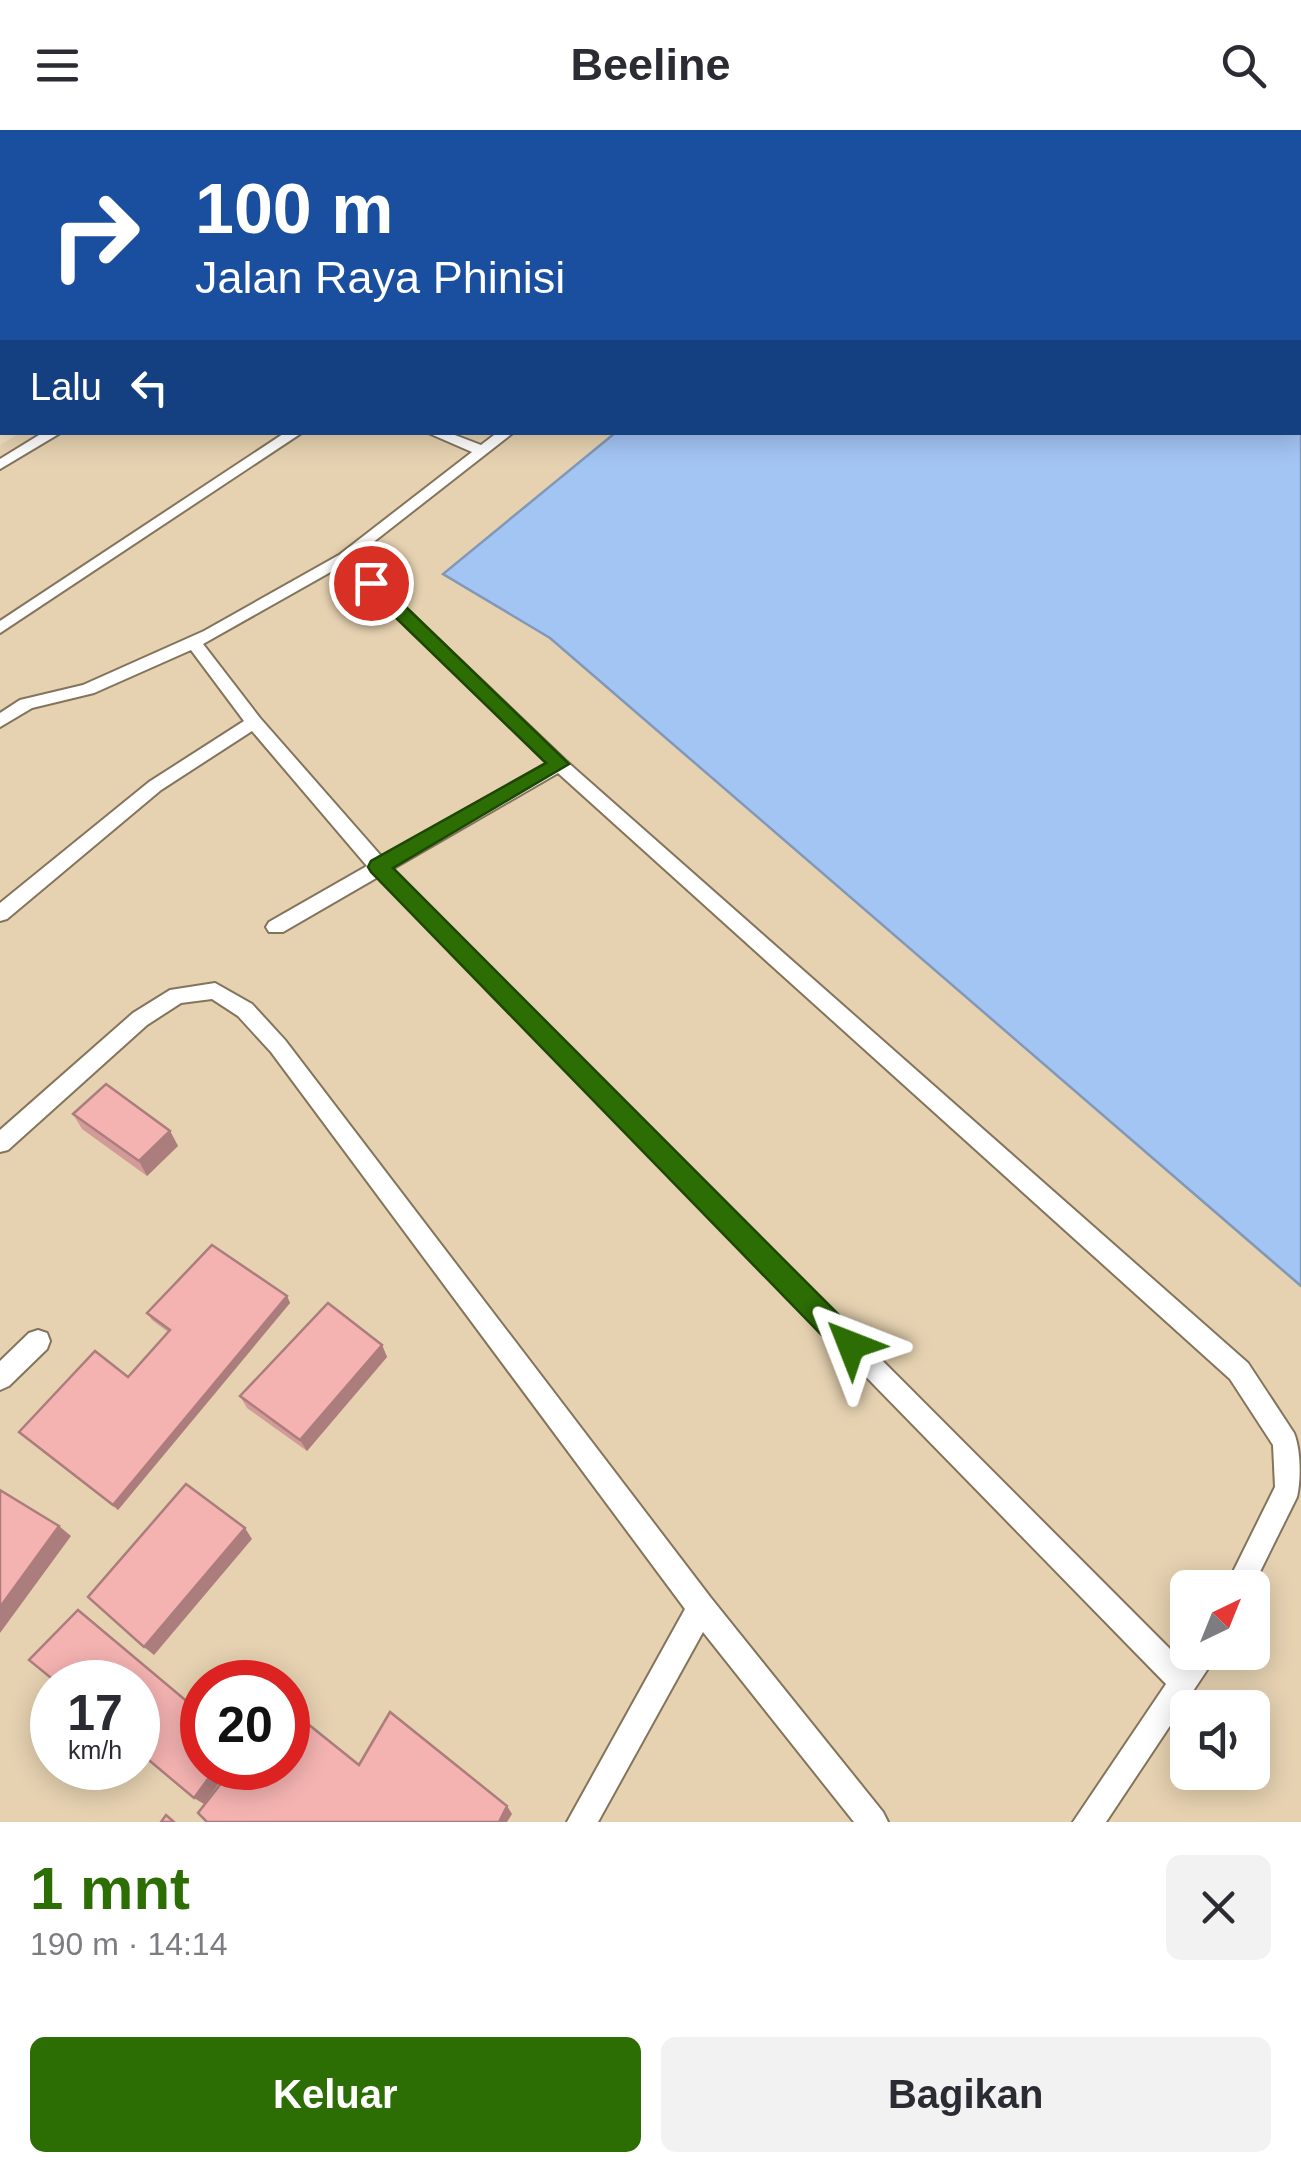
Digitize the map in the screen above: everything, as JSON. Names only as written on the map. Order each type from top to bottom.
[{"type":"lane","points":[[0,465],[50,435]]},
{"type":"lane","points":[[0,628],[291,435]]},
{"type":"lane","points":[[442,435],[483,451]]},
{"type":"lane","points":[[0,721],[26,704],[88,689],[194,643],[344,558],[503,435]]},
{"type":"lane","points":[[344,558],[559,764],[1239,1371],[1285,1442],[1288,1488],[1247,1570]]},
{"type":"lane","points":[[194,643],[254,722],[378,867],[1184,1683]]},
{"type":"lane","points":[[0,914],[155,786],[254,722]]},
{"type":"lane","points":[[276,927],[559,764]]},
{"type":"lane","points":[[0,1143],[140,1020],[177,996],[215,991],[245,1010],[278,1046],[701,1608],[873,1822]]},
{"type":"lane","points":[[0,1378],[38,1340]]},
{"type":"lane","points":[[582,1822],[701,1608]]},
{"type":"lane","points":[[1088,1822],[1192,1670]]},
{"type":"shaded area","points":[[17,435],[613,435],[444,574],[550,638],[1301,1286],[1301,1822],[0,1822],[0,445]]},
{"type":"water","points":[[613,435],[1301,435],[1301,1286],[550,638],[443,574]]},
{"type":"building","points":[[106,1084],[170,1131],[139,1161],[73,1114]]},
{"type":"building","points":[[212,1245],[287,1296],[113,1505],[19,1432],[95,1351],[128,1377],[170,1330],[147,1313]]},
{"type":"building","points":[[328,1303],[382,1345],[300,1440],[240,1396]]},
{"type":"building","points":[[186,1484],[245,1528],[144,1647],[88,1597]]},
{"type":"building","points":[[0,1490],[59,1526],[0,1607]]},
{"type":"building","points":[[78,1610],[138,1660],[30,1661]]},
{"type":"building","points":[[160,1679],[180,1696],[180,1786],[160,1769]]},
{"type":"building","points":[[390,1712],[507,1806],[499,1822],[207,1822],[198,1813],[216,1790],[310,1790],[310,1726],[359,1765]]},
{"type":"route","points":[[371,583],[559,764],[378,867],[851,1345]]}]
